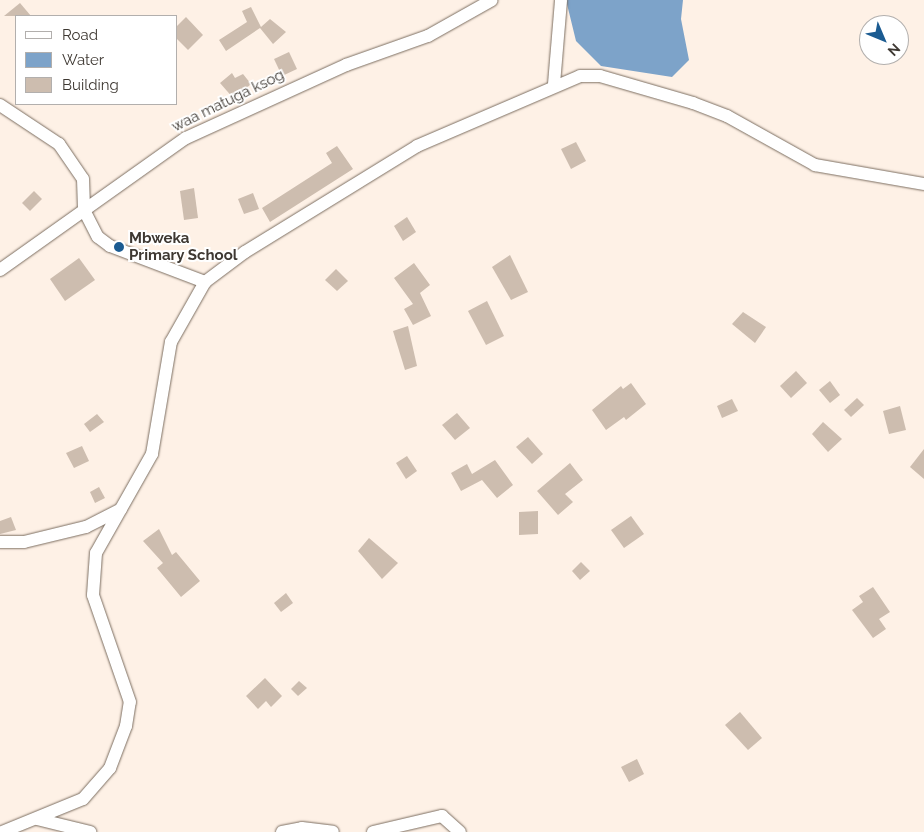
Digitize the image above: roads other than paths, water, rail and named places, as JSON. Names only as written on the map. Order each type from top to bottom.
[{"type":"street","name":"waa matuga ksog","points":[[0,270],[186,138],[346,65],[428,36],[492,0]]},
{"type":"street","points":[[554,84],[561,0]]},
{"type":"street","points":[[2,832],[66,809],[100,784],[110,768],[126,726],[130,702],[128,689],[94,595],[96,553],[152,454],[171,342],[205,282],[245,252],[417,146],[530,100],[554,84],[580,76],[600,76],[727,116],[815,165],[924,184]]},
{"type":"street","points":[[0,105],[59,144],[83,179],[84,210],[98,237],[110,246],[205,282]]},
{"type":"street","points":[[0,542],[24,542],[86,527],[121,508]]},
{"type":"street","points":[[373,832],[442,816],[460,832]]},
{"type":"street","points":[[37,819],[90,832]]},
{"type":"street","points":[[282,832],[302,828],[333,832]]},
{"type":"water","points":[[566,0],[683,0],[681,19],[689,60],[672,77],[601,66],[576,41]]},
{"type":"place","name":"Mbweka Primary School","points":[[119,247]]}]
